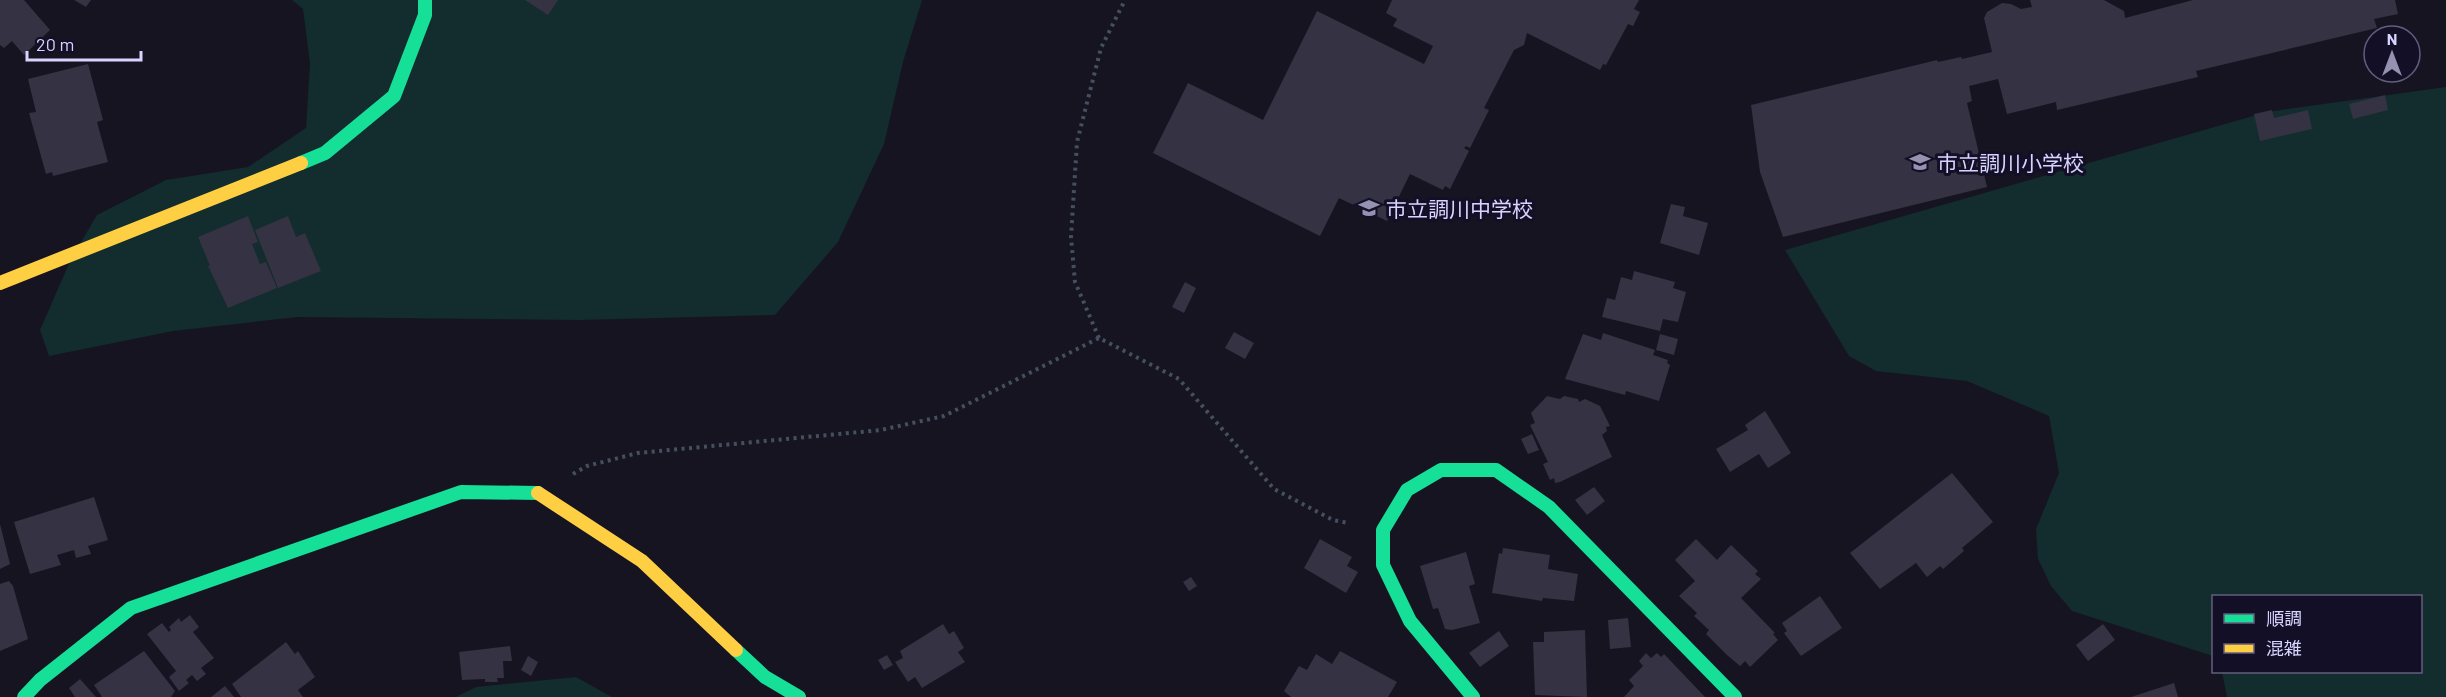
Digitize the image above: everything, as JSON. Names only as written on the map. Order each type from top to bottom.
[{"type":"street","points":[[0,283],[325,153],[394,96],[425,15],[425,0]]},
{"type":"street","points":[[1473,697],[1410,621],[1383,565],[1383,530],[1407,490],[1440,470],[1496,470],[1549,507],[1735,697]]},
{"type":"street","points":[[24,697],[40,680],[132,608],[461,492],[538,494],[642,561],[765,677],[799,697]]},
{"type":"path","points":[[1125,0],[1101,48],[1077,142],[1071,237],[1075,282],[1099,338],[1179,379],[1274,489],[1333,520],[1383,530]]},
{"type":"path","points":[[538,494],[586,466],[638,453],[881,430],[944,416],[1099,338]]},
{"type":"green space","points":[[292,0],[922,0],[903,62],[884,144],[838,242],[775,315],[579,320],[297,317],[173,331],[49,356],[40,330],[71,259],[97,215],[166,180],[248,167],[306,128],[310,63],[303,9]]},
{"type":"green space","points":[[2446,87],[2446,697],[2227,697],[2222,673],[2422,673],[2422,595],[2212,595],[2212,656],[2072,611],[2051,586],[2038,559],[2036,529],[2059,473],[2049,416],[1967,381],[1876,371],[1849,356],[1785,250],[2267,112]]},
{"type":"green space","points":[[576,677],[612,697],[456,697],[476,687]]},
{"type":"building","points":[[0,0],[24,0],[50,30],[24,55],[12,41],[4,48],[0,45]]},
{"type":"building","points":[[74,0],[91,0],[86,7]]},
{"type":"building","points":[[525,0],[558,0],[548,15]]},
{"type":"building","points":[[1392,0],[1639,0],[1634,9],[1640,12],[1633,26],[1628,24],[1606,65],[1603,64],[1600,70],[1527,33],[1524,45],[1514,50],[1484,108],[1489,110],[1470,148],[1466,146],[1464,148],[1469,151],[1450,189],[1445,186],[1443,190],[1410,174],[1387,221],[1339,198],[1320,236],[1153,153],[1188,83],[1263,120],[1317,11],[1424,64],[1433,46],[1393,26],[1397,19],[1386,13]]},
{"type":"building","points":[[2030,0],[2104,0],[2124,11],[2125,18],[2193,0],[2395,0],[2398,14],[2374,19],[2376,24],[2362,24],[2362,32],[2196,71],[2198,77],[2057,110],[2056,102],[2007,114],[1998,79],[1969,86],[1972,101],[1967,103],[1987,187],[1783,237],[1760,172],[1751,105],[1937,60],[1938,62],[1961,57],[1962,59],[1992,52],[1984,18],[1987,12],[2002,3],[2021,9],[2032,7]]},
{"type":"building","points":[[88,64],[103,120],[97,122],[108,162],[53,176],[52,172],[46,174],[29,113],[36,112],[28,79]]},
{"type":"building","points":[[2385,95],[2388,110],[2353,119],[2349,104]]},
{"type":"building","points":[[2272,110],[2274,118],[2308,110],[2312,129],[2260,141],[2254,114]]},
{"type":"building","points":[[1671,204],[1685,207],[1683,216],[1708,223],[1699,255],[1660,243]]},
{"type":"building","points":[[248,216],[258,242],[252,244],[260,264],[266,262],[277,288],[228,308],[208,266],[210,266],[198,237]]},
{"type":"building","points":[[288,216],[296,237],[305,233],[321,271],[278,288],[255,230]]},
{"type":"building","points":[[1634,271],[1675,282],[1673,288],[1686,292],[1678,322],[1663,319],[1660,331],[1602,317],[1607,298],[1615,300],[1621,277],[1632,280]]},
{"type":"building","points":[[1185,282],[1196,288],[1184,313],[1172,307]]},
{"type":"building","points":[[1234,332],[1254,343],[1245,359],[1225,348]]},
{"type":"building","points":[[1603,333],[1655,350],[1653,355],[1668,360],[1667,363],[1670,365],[1659,401],[1626,391],[1625,395],[1565,379],[1583,334],[1601,340]]},
{"type":"building","points":[[1660,334],[1678,339],[1674,355],[1656,350]]},
{"type":"building","points":[[1547,396],[1560,399],[1564,396],[1578,399],[1579,402],[1585,399],[1600,406],[1610,426],[1606,427],[1607,431],[1602,435],[1612,457],[1560,482],[1555,483],[1554,478],[1550,480],[1543,464],[1548,462],[1530,425],[1535,423],[1531,413]]},
{"type":"building","points":[[1765,411],[1791,453],[1768,468],[1759,454],[1730,472],[1716,449],[1748,430],[1745,425]]},
{"type":"building","points":[[1532,434],[1539,450],[1528,454],[1521,439]]},
{"type":"building","points":[[1952,473],[1993,522],[1962,548],[1964,551],[1943,569],[1940,566],[1927,577],[1916,563],[1880,589],[1850,553]]},
{"type":"building","points":[[1594,487],[1605,501],[1587,515],[1575,500]]},
{"type":"building","points":[[94,497],[108,540],[88,546],[91,554],[76,558],[74,550],[57,555],[61,565],[30,574],[14,522]]},
{"type":"building","points":[[0,524],[10,564],[0,569]]},
{"type":"building","points":[[1320,539],[1352,557],[1347,566],[1358,572],[1346,593],[1304,568]]},
{"type":"building","points":[[1696,539],[1717,560],[1731,545],[1758,571],[1755,574],[1761,579],[1741,598],[1775,633],[1773,634],[1778,640],[1750,667],[1745,661],[1740,666],[1706,634],[1709,630],[1694,616],[1697,613],[1679,596],[1695,581],[1675,560]]},
{"type":"building","points":[[1503,548],[1550,555],[1548,569],[1578,574],[1574,601],[1543,598],[1542,601],[1492,593],[1499,553],[1502,554]]},
{"type":"building","points":[[1466,552],[1475,584],[1469,586],[1480,623],[1452,630],[1445,629],[1438,608],[1433,609],[1420,566]]},
{"type":"building","points":[[1191,577],[1197,586],[1189,591],[1183,582]]},
{"type":"building","points":[[9,581],[13,586],[28,639],[0,651],[0,584]]},
{"type":"building","points":[[1820,596],[1842,628],[1801,656],[1784,633],[1787,631],[1782,623]]},
{"type":"building","points":[[190,615],[199,627],[193,632],[214,658],[201,668],[206,674],[197,681],[192,675],[186,680],[189,683],[179,691],[169,677],[176,671],[147,634],[162,623],[169,632],[171,630],[169,627],[179,618],[181,622]]},
{"type":"building","points":[[1628,618],[1631,647],[1610,649],[1608,620]]},
{"type":"building","points":[[943,624],[949,634],[954,631],[964,648],[958,652],[965,662],[922,688],[915,677],[908,682],[895,662],[903,658],[900,651]]},
{"type":"building","points":[[2103,624],[2115,640],[2088,661],[2076,645]]},
{"type":"building","points":[[1585,630],[1587,697],[1535,695],[1533,642],[1544,642],[1544,632]]},
{"type":"building","points":[[1499,631],[1509,646],[1480,667],[1469,653]]},
{"type":"building","points":[[286,642],[295,654],[298,651],[315,677],[298,690],[303,697],[241,697],[232,684]]},
{"type":"building","points":[[510,646],[512,661],[503,661],[504,678],[497,678],[498,682],[485,682],[485,679],[462,680],[459,652]]},
{"type":"building","points":[[144,651],[175,691],[171,697],[102,697],[94,685]]},
{"type":"building","points":[[1340,651],[1397,682],[1388,697],[1291,697],[1284,691],[1299,666],[1307,670],[1316,654],[1332,664]]},
{"type":"building","points":[[1646,653],[1651,658],[1657,653],[1661,657],[1664,654],[1705,697],[1624,697],[1634,686],[1629,680],[1643,666],[1639,661]]},
{"type":"building","points":[[887,655],[893,665],[884,670],[878,660]]},
{"type":"building","points":[[528,656],[538,662],[531,676],[521,670]]},
{"type":"building","points":[[80,679],[96,697],[75,697],[69,688]]},
{"type":"building","points":[[2174,683],[2178,697],[2131,697]]},
{"type":"building","points":[[225,686],[234,697],[211,697]]},
{"type":"traffic: fast","points":[[301,163],[325,153],[394,96],[425,15],[425,0]]},
{"type":"traffic: fast","points":[[1473,697],[1410,621],[1383,565],[1383,530],[1407,490],[1441,470],[1496,470],[1549,507],[1735,697]]},
{"type":"traffic: fast","points":[[24,697],[40,680],[131,608],[461,492],[538,493]]},
{"type":"traffic: fast","points":[[736,650],[765,677],[799,697]]},
{"type":"traffic: slow","points":[[0,283],[301,163]]},
{"type":"traffic: slow","points":[[538,493],[642,561],[736,650]]},
{"type":"place","name":"市立調川小学校","points":[[1920,162]]},
{"type":"place","name":"市立調川中学校","points":[[1369,208]]}]
